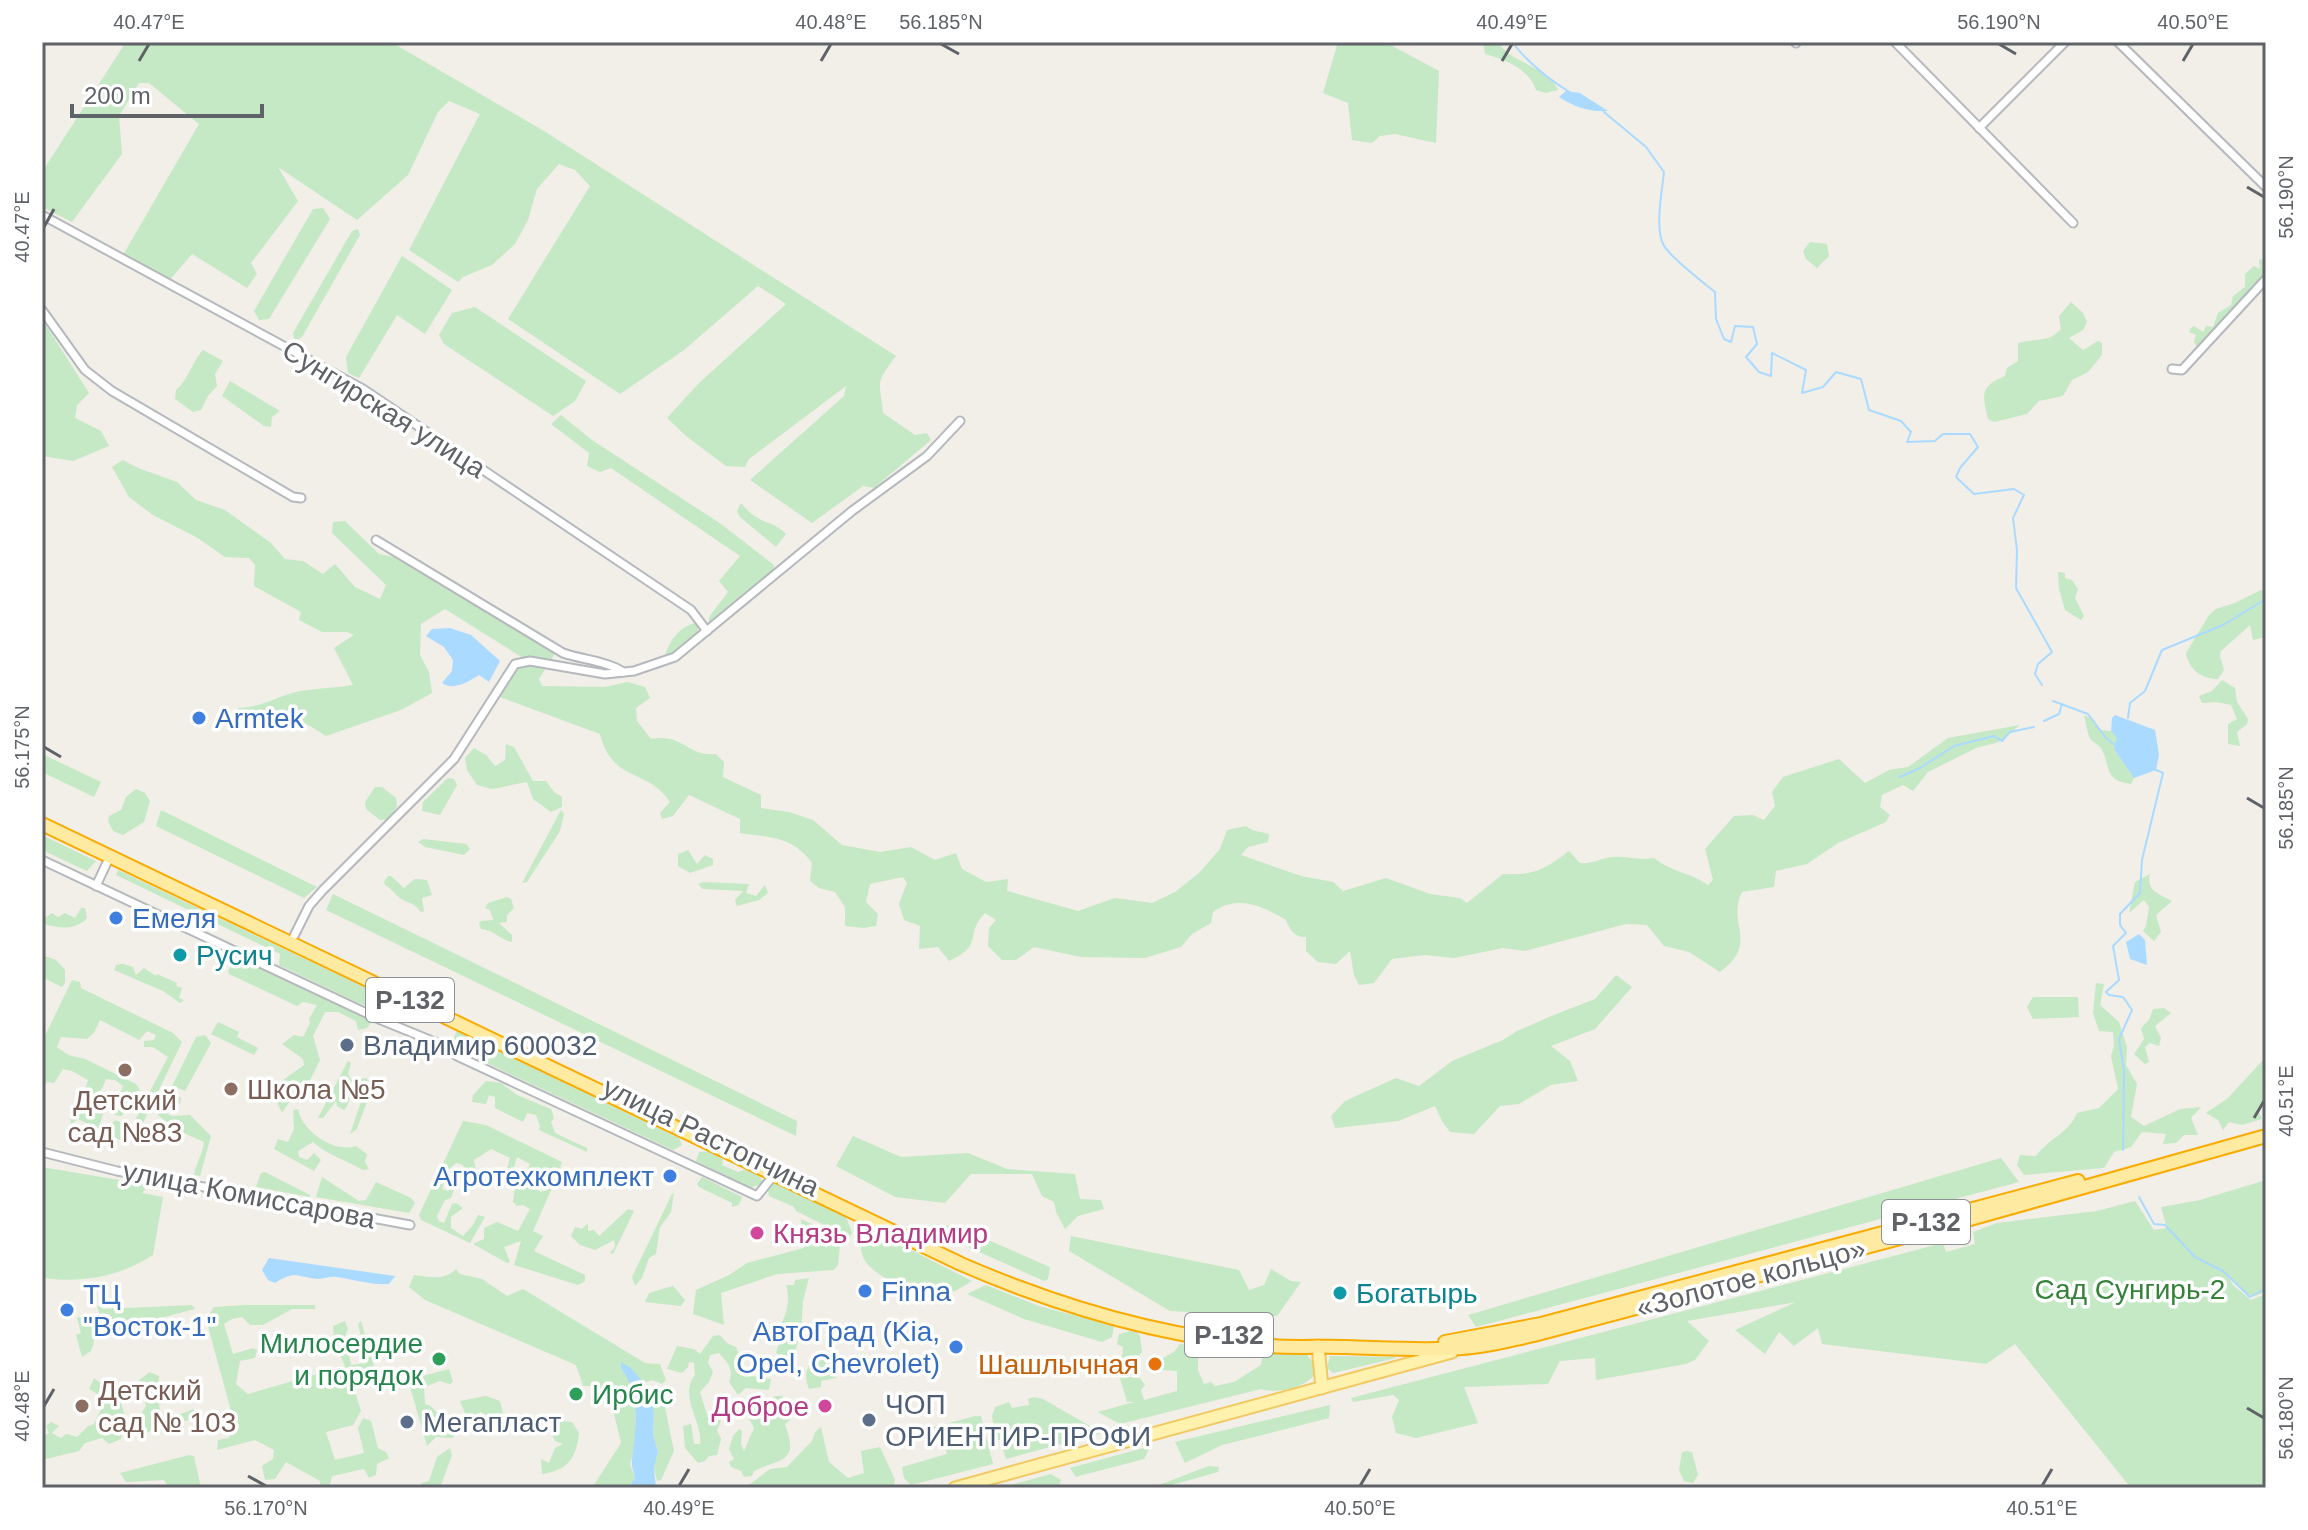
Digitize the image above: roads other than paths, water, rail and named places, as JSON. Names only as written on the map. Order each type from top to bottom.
[{"type":"highway","name":"улица Растопчина","points":[[42,815],[887,1222],[1007,1276],[1063,1297],[1173,1326],[1318,1346]]},
{"type":"highway","name":"улица Растопчина","points":[[42,824],[961,1264],[1067,1305],[1153,1329],[1276,1347],[1466,1348]]},
{"type":"highway","name":"«Золотое кольцо»","points":[[1586,1312],[2266,1128]]},
{"type":"highway","name":"«Золотое кольцо»","points":[[1466,1348],[1534,1335],[1671,1299],[2266,1136]]},
{"type":"highway","name":"улица Растопчина","points":[[1390,1349],[1494,1334],[1586,1312]]},
{"type":"main road","points":[[1318,1346],[1322,1388]]},
{"type":"main road","points":[[955,1488],[1466,1348]]},
{"type":"main road","points":[[1390,1349],[1398,1360],[1393,1369]]},
{"type":"street","points":[[1895,42],[2073,223]]},
{"type":"street","points":[[1979,128],[2065,42]]},
{"type":"street","points":[[2118,42],[2266,187]]},
{"type":"street","name":"Сунгирская улица","points":[[42,215],[363,389],[691,610],[707,631]]},
{"type":"street","points":[[2172,369],[2182,370],[2266,279]]},
{"type":"street","points":[[42,310],[85,370],[112,391],[293,497],[301,498]]},
{"type":"street","points":[[294,936],[309,906],[323,890],[454,759],[515,664],[530,661],[605,674],[675,657],[852,511],[927,456],[960,421]]},
{"type":"street","points":[[376,540],[563,653],[616,667],[623,672]]},
{"type":"street","points":[[96,886],[110,856]]},
{"type":"street","name":"улица Растопчина","points":[[42,860],[381,1020],[447,1047],[457,1056],[757,1196],[774,1175]]},
{"type":"street","name":"улица Комиссарова","points":[[42,1152],[117,1171],[410,1225]]},
{"type":"water","points":[[1566,91],[1580,93],[1608,111],[1588,110],[1570,104],[1559,97]]},
{"type":"water","points":[[450,628],[471,635],[500,661],[489,682],[479,675],[456,686],[442,683],[452,671],[453,660],[444,647],[426,636],[432,629]]},
{"type":"water","points":[[2115,715],[2155,730],[2159,755],[2156,770],[2134,778],[2114,749],[2117,738],[2111,731]]},
{"type":"water","points":[[2139,934],[2145,940],[2147,965],[2130,959],[2126,942]]},
{"type":"water","points":[[269,1258],[395,1276],[389,1284],[296,1275],[275,1283],[268,1280],[262,1270]]},
{"type":"water","points":[[621,1362],[631,1368],[647,1387],[654,1412],[653,1434],[658,1452],[654,1468],[656,1488],[628,1488],[635,1478],[632,1462],[636,1413],[632,1390]]},
{"type":"waterway","points":[[1512,42],[1539,70],[1571,93]]},
{"type":"waterway","points":[[1604,112],[1646,147],[1664,172],[1659,219],[1663,244],[1715,292],[1716,319],[1724,339],[1731,342],[1735,326],[1753,327],[1757,344],[1746,357],[1759,372],[1771,376],[1772,353],[1806,370],[1802,393],[1823,387],[1836,372],[1861,379],[1869,410],[1901,421],[1911,432],[1907,442],[1935,441],[1943,434],[1970,434],[1978,447],[1956,477],[1974,494],[2014,489],[2024,495],[2013,518],[2017,550],[2016,588],[2052,652],[2038,664],[2035,674],[2042,685]]},
{"type":"waterway","points":[[2128,718],[2130,703],[2145,691],[2162,650],[2223,625],[2266,599]]},
{"type":"waterway","points":[[2053,701],[2088,714],[2115,745]]},
{"type":"waterway","points":[[2044,721],[2059,714],[2062,704]]},
{"type":"waterway","points":[[1900,777],[1954,746],[1994,736],[2002,741],[2010,732],[2034,727]]},
{"type":"waterway","points":[[2123,1150],[2124,1071],[2119,1039],[2132,1010],[2123,997],[2106,992],[2119,980],[2113,946],[2126,933],[2120,925],[2120,914],[2140,893],[2142,860],[2163,773],[2154,769]]},
{"type":"waterway","points":[[2139,1197],[2154,1224],[2165,1225],[2195,1257],[2223,1271],[2250,1297],[2266,1288]]},
{"type":"place","name":"Armtek","points":[[199,718]]},
{"type":"place","name":"Емеля","points":[[116,918]]},
{"type":"place","name":"Русич","points":[[180,955]]},
{"type":"place","name":"Владимир 600032","points":[[347,1045]]},
{"type":"place","name":"Детский сад №83","points":[[125,1070]]},
{"type":"place","name":"Школа №5","points":[[231,1089]]},
{"type":"place","name":"Агротехкомплект","points":[[670,1176]]},
{"type":"place","name":"Князь Владимир","points":[[757,1233]]},
{"type":"place","name":"Finna","points":[[865,1291]]},
{"type":"place","name":"Богатырь","points":[[1340,1293]]},
{"type":"place","name":"ТЦ \"Восток-1\"","points":[[67,1310]]},
{"type":"place","name":"АвтоГрад (Kia, Opel, Chevrolet)","points":[[956,1347]]},
{"type":"place","name":"Милосердие и порядок","points":[[439,1359]]},
{"type":"place","name":"Шашлычная","points":[[1155,1364]]},
{"type":"place","name":"Ирбис","points":[[576,1394]]},
{"type":"place","name":"Детский сад № 103","points":[[82,1406]]},
{"type":"place","name":"Доброе","points":[[825,1406]]},
{"type":"place","name":"ЧОП ОРИЕНТИР-ПРОФИ","points":[[869,1420]]},
{"type":"place","name":"Мегапласт","points":[[407,1422]]},
{"type":"park label","name":"Сад Сунгирь-2","points":[[2130,1289]]}]
